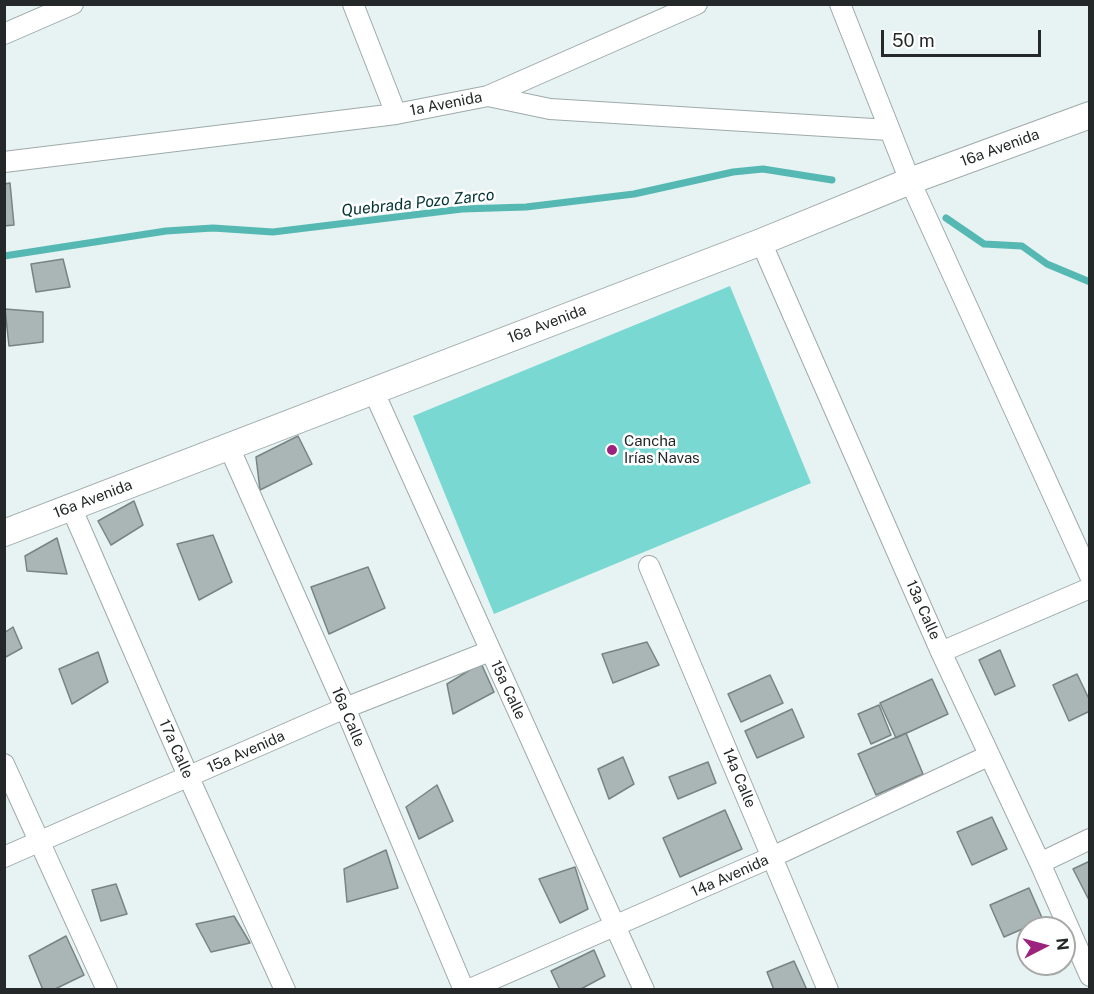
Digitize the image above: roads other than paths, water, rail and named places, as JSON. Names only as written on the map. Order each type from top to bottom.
[{"type":"street","points":[[4,34],[73,4]]},
{"type":"street","points":[[353,4],[396,114]]},
{"type":"street","points":[[488,96],[697,4]]},
{"type":"street","points":[[840,4],[910,181],[1089,576]]},
{"type":"street","name":"1a Avenida","points":[[4,162],[396,114],[488,96],[550,108],[889,130]]},
{"type":"street","name":"16a Avenida","points":[[4,533],[761,242],[910,181],[1089,115]]},
{"type":"street","name":"13a Calle","points":[[761,242],[941,652],[1040,863],[1089,976]]},
{"type":"street","name":"15a Calle","points":[[373,390],[644,990]]},
{"type":"street","name":"16a Calle","points":[[229,447],[345,708],[466,990]]},
{"type":"street","name":"17a Calle","points":[[71,507],[189,778],[285,990]]},
{"type":"street","name":"14a Calle","points":[[649,566],[828,990]]},
{"type":"street","points":[[941,652],[1089,588]]},
{"type":"street","name":"15a Avenida","points":[[4,857],[345,708],[490,651]]},
{"type":"street","name":"14a Avenida","points":[[466,990],[616,927],[988,756]]},
{"type":"street","points":[[4,764],[107,990]]},
{"type":"street","points":[[1040,863],[1089,839]]},
{"type":"waterway","name":"Quebrada Pozo Zarco","points":[[4,256],[166,231],[213,228],[273,232],[462,209],[526,207],[634,194],[733,172],[763,169],[832,180]]},
{"type":"waterway","name":"Quebrada Pozo Zarco","points":[[946,218],[984,244],[1022,246],[1047,264],[1090,282]]},
{"type":"place","name":"Cancha Irías Navas","points":[[612,450]]}]
